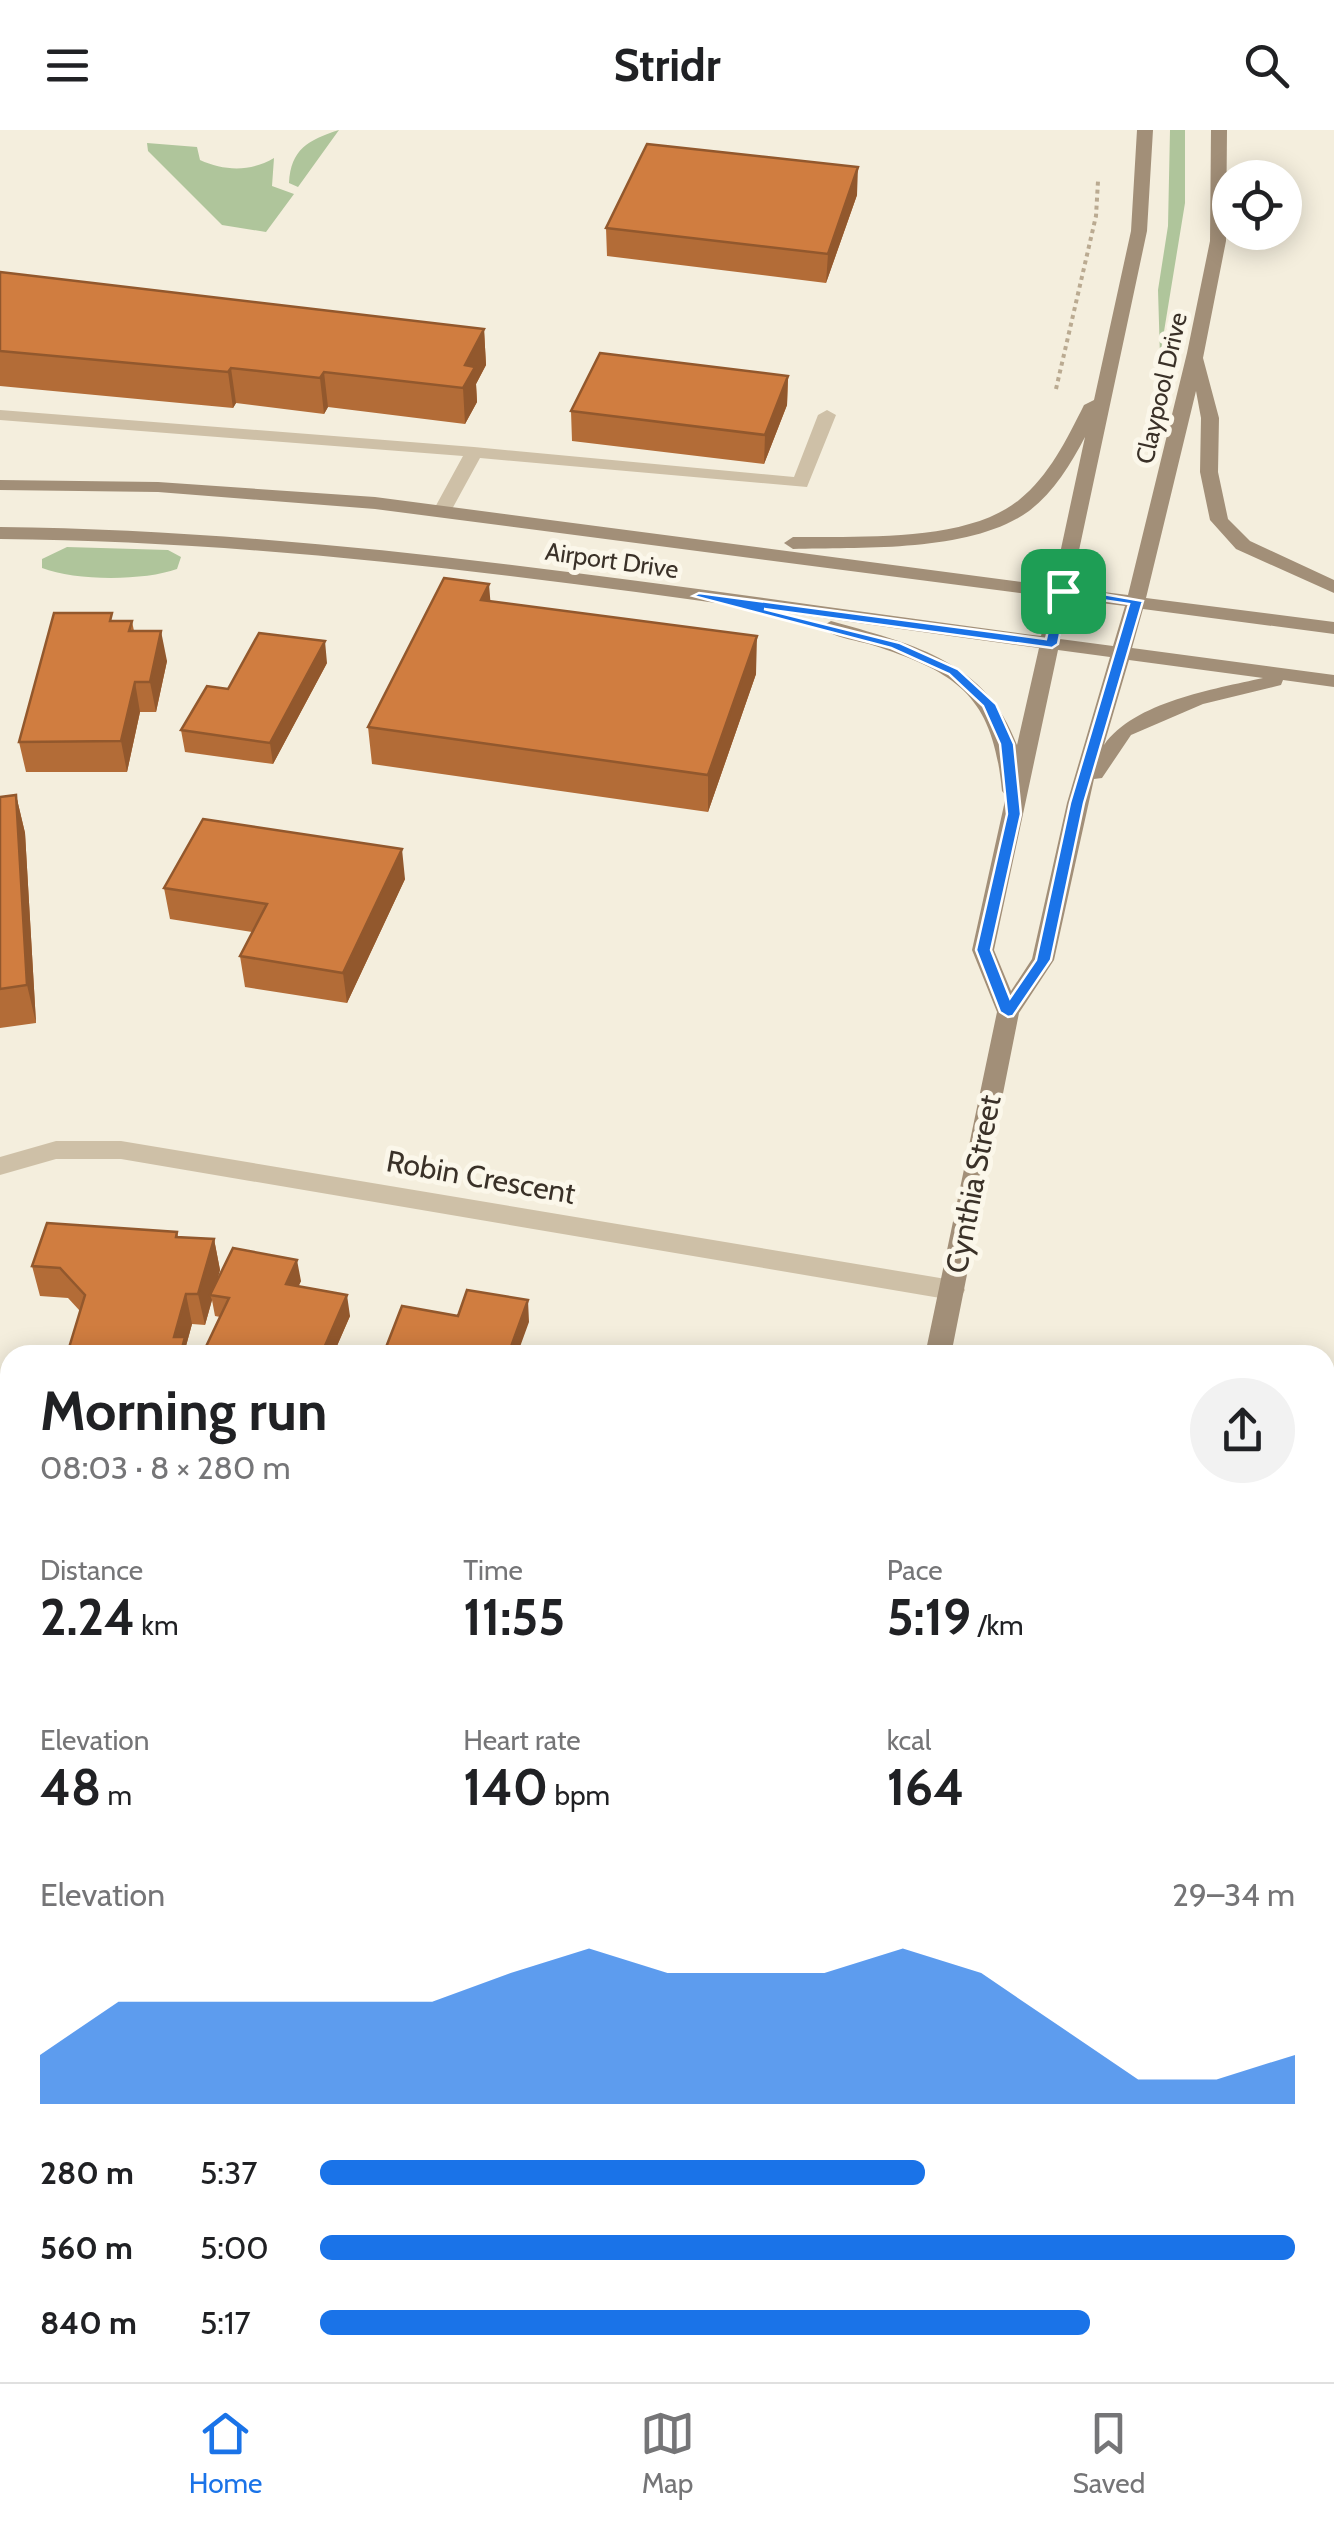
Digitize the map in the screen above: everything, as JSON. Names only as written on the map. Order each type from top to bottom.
[{"type":"main road","name":"Claypool Drive","points":[[1052,644],[1138,232],[1146,130]]},
{"type":"main road","name":"Claypool Drive","points":[[1122,654],[1196,353],[1218,242],[1218,130]]},
{"type":"main road","points":[[1196,353],[1210,418],[1209,472],[1220,520],[1243,545],[1334,587]]},
{"type":"main road","points":[[718,546],[899,538],[986,527],[1022,508],[1052,476],[1076,439],[1110,368]]},
{"type":"main road","name":"Airport Drive","points":[[0,485],[230,491],[442,511],[1334,628]]},
{"type":"main road","name":"Airport Drive","points":[[0,533],[110,534],[334,549],[1334,681]]},
{"type":"main road","points":[[699,596],[896,646],[954,672],[989,704],[1007,744],[1014,814]]},
{"type":"main road","points":[[1008,1012],[984,950],[1052,644]]},
{"type":"main road","name":"Cynthia Street","points":[[940,1345],[1008,1012],[1043,960],[1077,803],[1122,654]]},
{"type":"main road","points":[[1077,803],[1124,731],[1222,690],[1298,676]]},
{"type":"street","points":[[0,415],[474,452],[801,483],[827,415]]},
{"type":"street","points":[[442,511],[474,452]]},
{"type":"street","name":"Robin Crescent","points":[[0,1166],[56,1150],[121,1150],[952,1290]]},
{"type":"green space","points":[[339,130],[298,187],[289,183],[293,162],[303,148]]},
{"type":"green space","points":[[1170,130],[1185,130],[1185,203],[1160,356],[1158,290],[1168,226]]},
{"type":"green space","points":[[147,143],[197,147],[200,160],[228,168],[247,168],[274,158],[272,186],[294,194],[266,232],[222,225],[148,151]]},
{"type":"green space","points":[[67,547],[168,550],[181,557],[177,569],[128,577],[91,577],[42,568],[42,559]]},
{"type":"building","points":[[647,144],[858,167],[828,254],[606,228]]},
{"type":"building","points":[[0,272],[484,329],[465,365],[475,367],[463,388],[324,372],[320,378],[0,351]]},
{"type":"building","points":[[600,353],[788,376],[765,435],[571,411]]},
{"type":"building","points":[[444,578],[489,584],[481,600],[757,636],[708,775],[368,727]]},
{"type":"building","points":[[54,613],[112,613],[110,621],[132,621],[129,631],[161,631],[150,682],[135,682],[121,741],[19,742]]},
{"type":"building","points":[[259,633],[325,641],[270,743],[181,730],[207,686],[228,689]]},
{"type":"building","points":[[16,795],[27,985],[0,989],[0,797]]},
{"type":"building","points":[[203,819],[402,849],[343,973],[240,956],[267,904],[164,888]]},
{"type":"building","points":[[47,1223],[177,1232],[176,1237],[214,1239],[198,1294],[186,1294],[174,1337],[185,1337],[183,1345],[70,1345],[85,1295],[60,1268],[32,1266]]},
{"type":"building","points":[[233,1248],[297,1260],[286,1284],[347,1295],[325,1345],[207,1345],[229,1298],[210,1295]]},
{"type":"building","points":[[467,1290],[528,1300],[512,1345],[387,1345],[402,1306],[458,1316]]},
{"type":"route","points":[[1063,591],[1136,601],[1077,803],[1043,960],[1008,1012],[984,950],[1014,814],[1007,744],[989,704],[954,672],[896,646],[699,596],[1052,644],[1063,591]]}]
